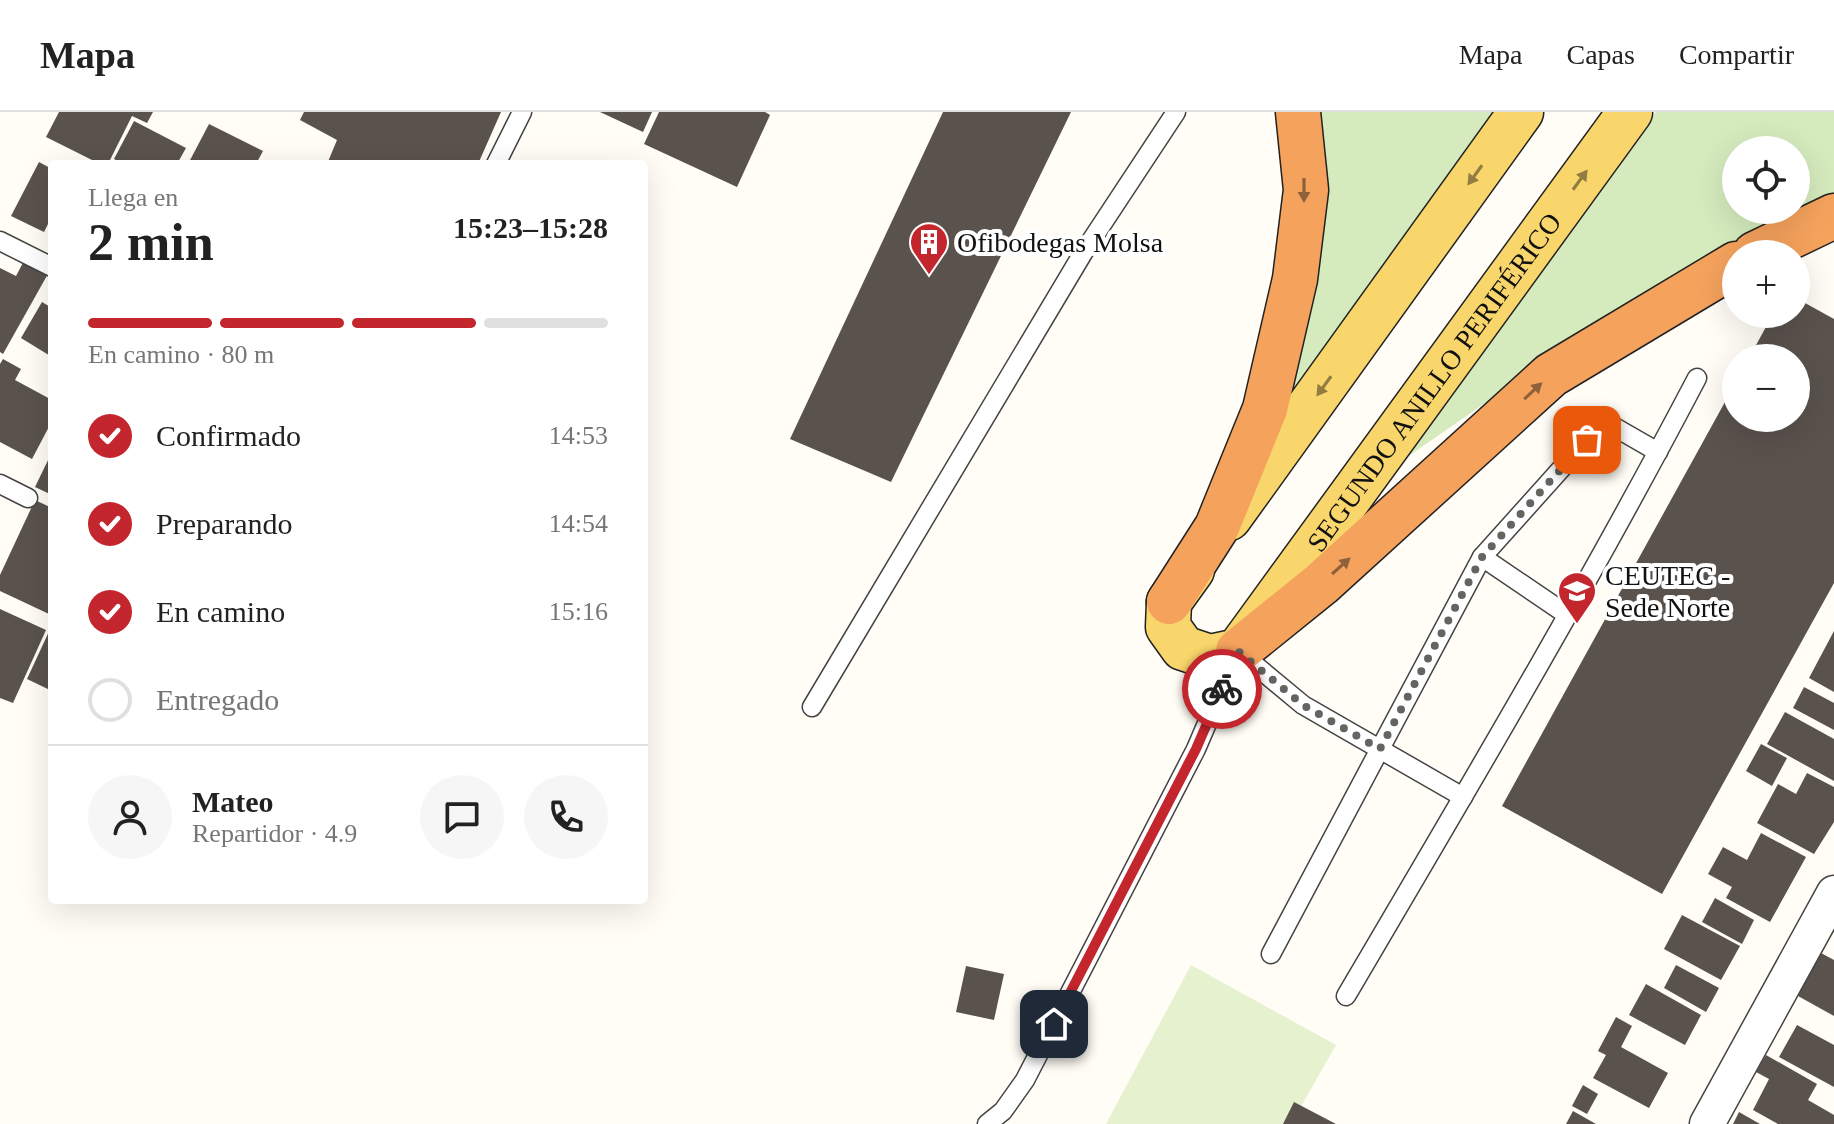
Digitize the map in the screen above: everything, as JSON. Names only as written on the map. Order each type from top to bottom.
[{"type":"highway","points":[[1169,602],[1217,527],[1265,409],[1295,279],[1306,190],[1298,112]]},
{"type":"highway","points":[[1784,240],[1834,216]]},
{"type":"highway","points":[[1238,651],[1321,584],[1551,375],[1722,272]]},
{"type":"main road","points":[[1238,651],[1210,657],[1183,648],[1168,627],[1169,602],[1521,112]]},
{"type":"main road","name":"SEGUNDO ANILLO PERIFÉRICO","points":[[1238,651],[1630,112]]},
{"type":"street","points":[[1707,1124],[1834,893]]},
{"type":"lane","points":[[498,160],[522,112]]},
{"type":"lane","points":[[812,707],[1083,253],[1176,112]]},
{"type":"lane","points":[[0,241],[48,265]]},
{"type":"lane","points":[[1346,996],[1463,797],[1697,378]]},
{"type":"lane","points":[[1271,954],[1482,557],[1587,440],[1611,425],[1658,452]]},
{"type":"lane","points":[[0,484],[28,498]]},
{"type":"lane","points":[[1482,557],[1566,614]]},
{"type":"lane","points":[[987,1124],[1003,1111],[1025,1080],[1196,749],[1238,651],[1303,705],[1463,797]]},
{"type":"green space","points":[[1308,112],[1498,112],[1300,382],[1283,395]]},
{"type":"green space","points":[[1656,112],[1834,112],[1834,200],[1810,213],[1810,136],[1722,136],[1722,224],[1791,224],[1762,240],[1722,240],[1722,262],[1550,358],[1400,462]]},
{"type":"green space","points":[[1191,965],[1336,1045],[1291,1124],[1106,1124]]},
{"type":"building","points":[[59,112],[153,112],[147,123],[132,116],[110,160],[92,160],[46,137]]},
{"type":"building","points":[[304,112],[501,112],[480,160],[329,160],[337,140],[300,120]]},
{"type":"building","points":[[600,112],[652,112],[643,132]]},
{"type":"building","points":[[659,112],[765,112],[770,115],[737,187],[644,144]]},
{"type":"building","name":"Ofibodegas Molsa","points":[[943,112],[1071,112],[891,482],[790,439]]},
{"type":"building","points":[[134,121],[186,148],[179,160],[114,159]]},
{"type":"building","points":[[209,124],[263,151],[258,160],[190,160]]},
{"type":"building","points":[[39,162],[48,167],[48,224],[44,232],[11,216]]},
{"type":"building","points":[[25,259],[48,271],[3,354],[0,352],[0,268],[16,276]]},
{"type":"building","points":[[42,302],[48,306],[48,355],[21,338]]},
{"type":"building","points":[[1810,306],[1834,319],[1834,583],[1662,894],[1502,806],[1722,407],[1722,432],[1810,432],[1810,344],[1757,344],[1765,328],[1810,328]]},
{"type":"building","points":[[3,359],[21,369],[15,380],[48,398],[48,429],[32,459],[0,442],[0,364]]},
{"type":"building","points":[[48,460],[48,493],[35,487]]},
{"type":"building","points":[[35,500],[48,506],[48,614],[0,591],[0,575]]},
{"type":"building","points":[[0,609],[46,630],[13,703],[0,698]]},
{"type":"building","points":[[1834,631],[1834,692],[1809,678]]},
{"type":"building","points":[[48,634],[48,689],[27,679]]},
{"type":"building","points":[[1804,687],[1834,703],[1834,730],[1793,708]]},
{"type":"building","points":[[1785,712],[1834,739],[1834,781],[1767,744]]},
{"type":"building","points":[[1761,744],[1787,758],[1772,786],[1746,771]]},
{"type":"building","points":[[1807,773],[1834,787],[1834,822],[1814,854],[1757,823],[1778,784],[1796,794]]},
{"type":"building","points":[[1761,833],[1806,857],[1770,922],[1726,898],[1732,887],[1708,874],[1723,847],[1747,860]]},
{"type":"building","points":[[1715,898],[1754,920],[1742,944],[1702,922]]},
{"type":"building","points":[[1682,915],[1740,946],[1721,980],[1664,949]]},
{"type":"building","points":[[1821,953],[1834,960],[1834,1016],[1798,996]]},
{"type":"building","points":[[1676,965],[1719,988],[1706,1012],[1664,988]]},
{"type":"building","points":[[966,966],[1004,974],[994,1020],[956,1012]]},
{"type":"building","points":[[1646,984],[1701,1015],[1685,1045],[1629,1015]]},
{"type":"building","points":[[1616,1017],[1632,1026],[1621,1047],[1668,1073],[1649,1108],[1593,1078],[1606,1055],[1598,1051]]},
{"type":"building","points":[[1797,1025],[1834,1045],[1834,1087],[1779,1057]]},
{"type":"building","points":[[1766,1055],[1817,1084],[1808,1100],[1834,1115],[1834,1124],[1778,1124],[1753,1110],[1769,1079],[1756,1072]]},
{"type":"building","points":[[1583,1085],[1598,1094],[1587,1114],[1572,1106]]},
{"type":"building","points":[[1294,1102],[1336,1124],[1283,1124]]},
{"type":"building","points":[[1573,1111],[1596,1124],[1566,1124]]},
{"type":"building","points":[[1739,1112],[1760,1124],[1733,1124]]},
{"type":"way so far","points":[[1222,689],[1238,651],[1303,705],[1380,749],[1482,557],[1587,440]]},
{"type":"place","name":"Ofibodegas Molsa","points":[[929,276]]},
{"type":"place","name":"CEUTEC - Sede Norte","points":[[1577,625]]},
{"type":"route","points":[[1054,1024],[1196,749],[1222,689]]}]
